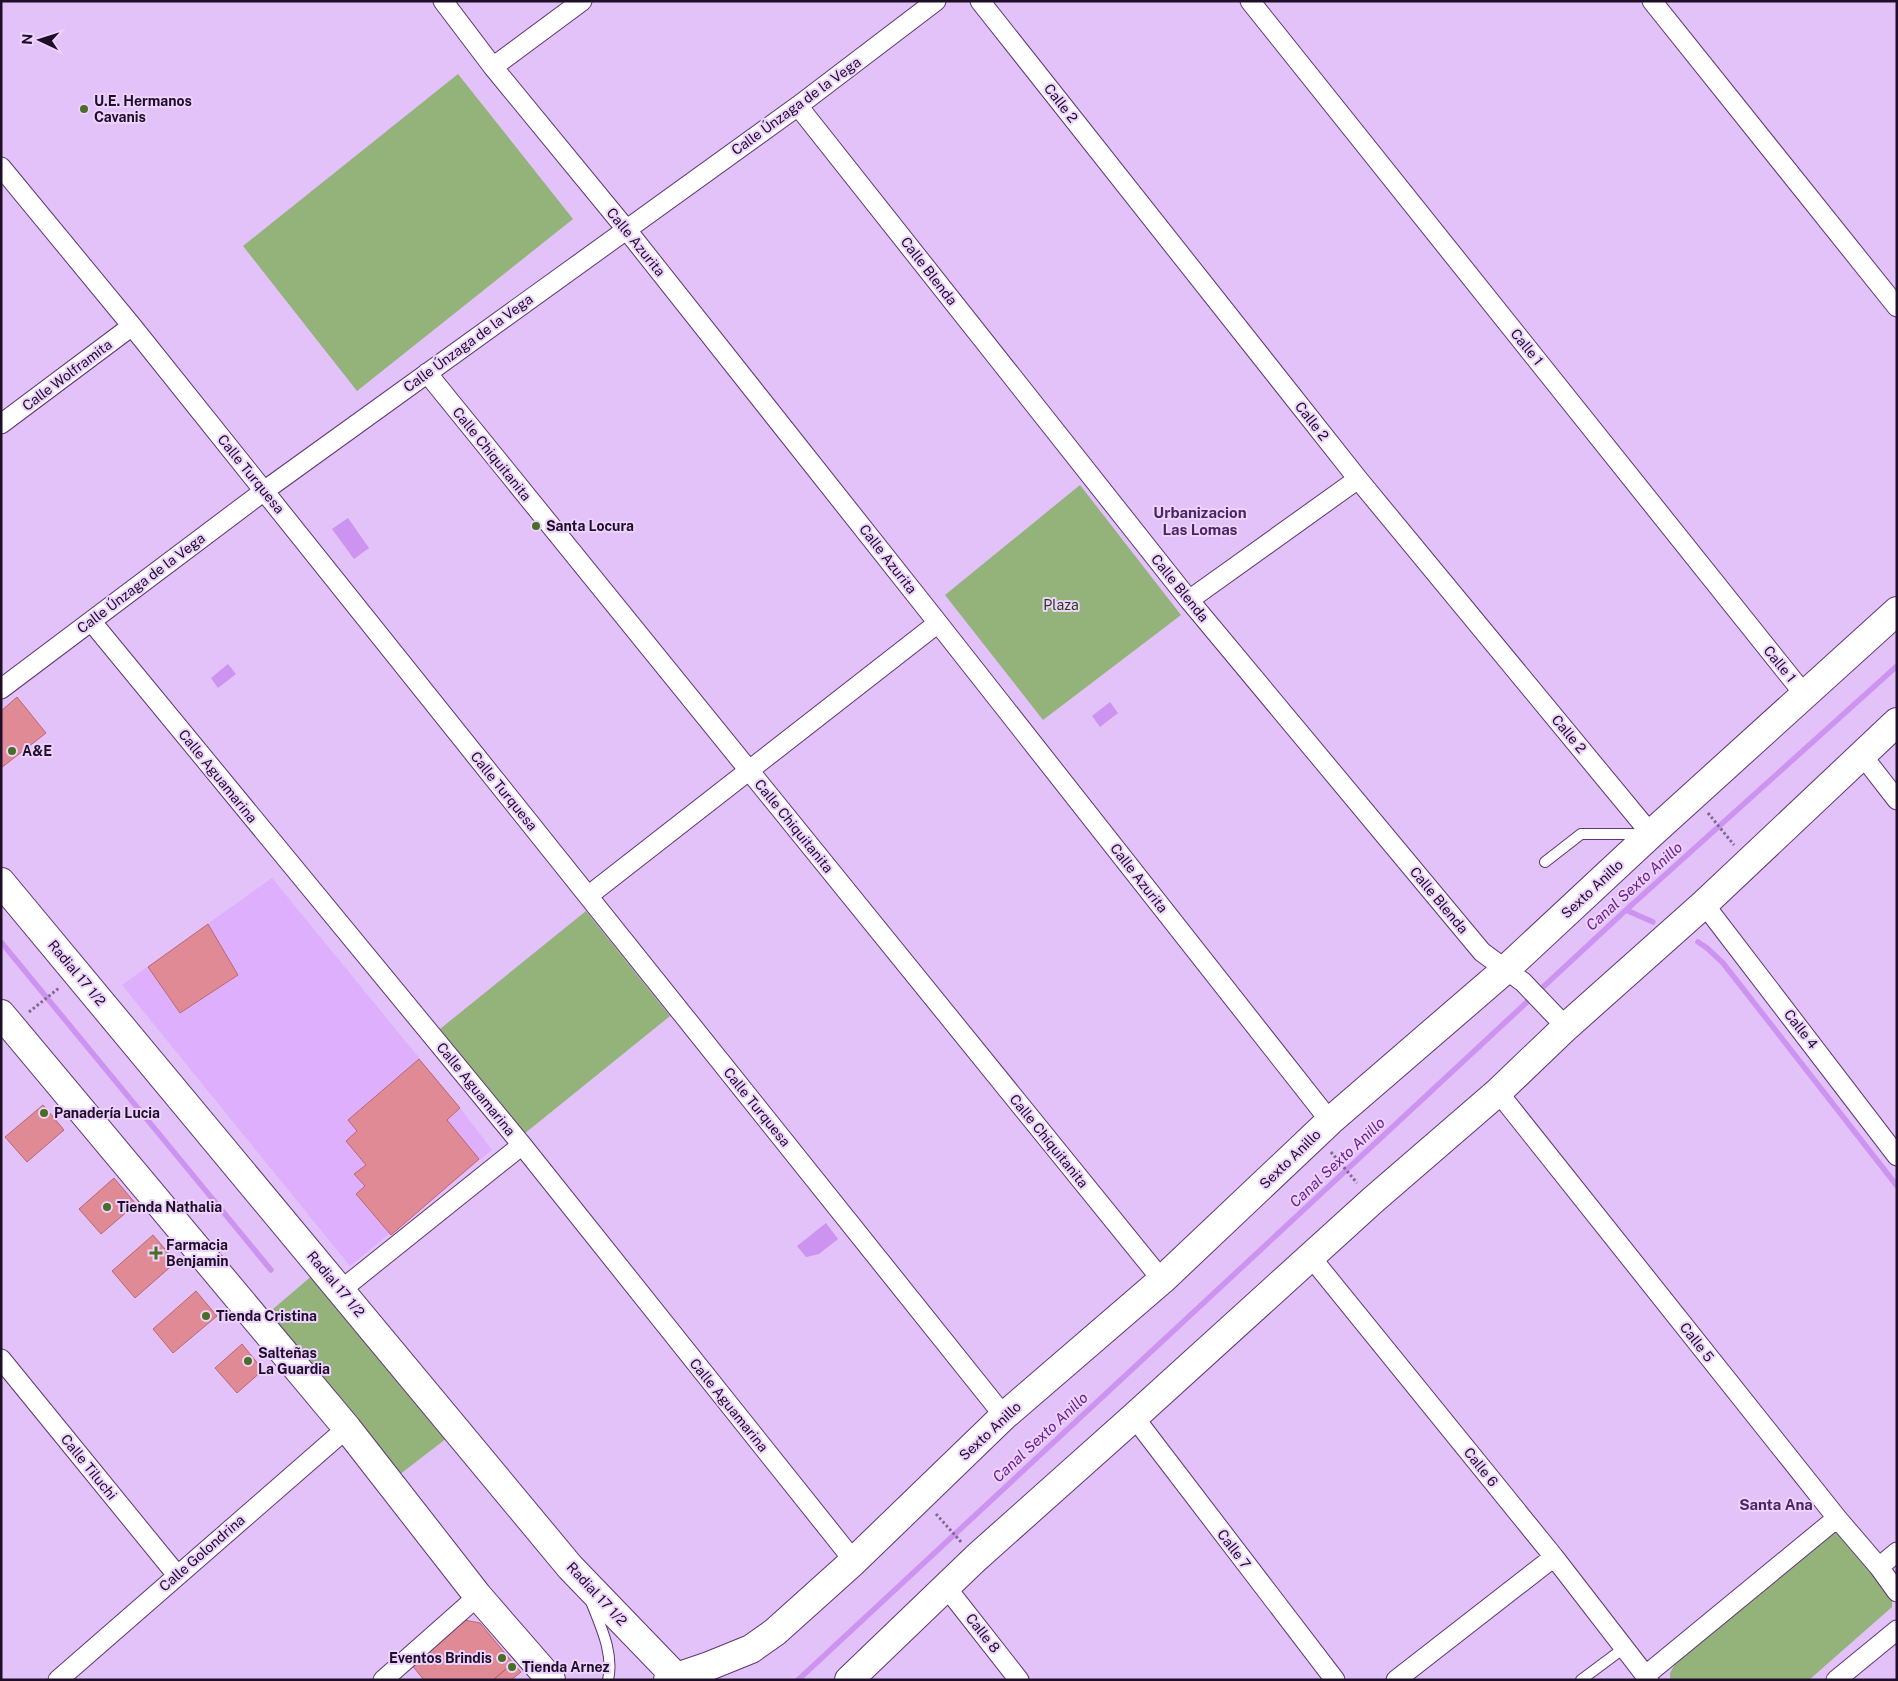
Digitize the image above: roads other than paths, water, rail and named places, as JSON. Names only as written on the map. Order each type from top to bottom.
[{"type":"main road","name":"Sexto Anillo","points":[[675,1679],[751,1649],[775,1632],[854,1561],[1004,1416],[1162,1280],[1330,1121],[1514,976],[1652,834],[1897,611]]},
{"type":"main road","points":[[849,1680],[976,1558],[1134,1418],[1310,1256],[1498,1092],[1558,1019],[1704,904],[1897,722]]},
{"type":"main road","name":"Radial 17 1/2","points":[[1,882],[584,1581],[675,1679]]},
{"type":"main road","points":[[1,1014],[346,1428],[478,1596],[551,1680]]},
{"type":"street","name":"Calle Azurita","points":[[443,1],[493,68],[626,229],[1330,1121]]},
{"type":"street","points":[[493,68],[582,1]]},
{"type":"street","name":"Calle Únzaga de la Vega","points":[[1,689],[264,491],[798,106],[936,1]]},
{"type":"street","name":"Calle 2","points":[[980,1],[1358,479],[1652,834]]},
{"type":"street","name":"Calle 1","points":[[1250,1],[1804,694]]},
{"type":"street","points":[[1652,1],[1897,307]]},
{"type":"street","name":"Calle Blenda","points":[[798,106],[1189,600],[1482,952],[1514,976],[1558,1019]]},
{"type":"street","name":"Calle Turquesa","points":[[1,168],[132,326],[1004,1416]]},
{"type":"street","name":"Calle Wolframita","points":[[1,424],[132,326]]},
{"type":"street","name":"Calle Chiquitanita","points":[[427,373],[1162,1280]]},
{"type":"street","points":[[1189,600],[1358,479]]},
{"type":"street","name":"Calle Aguamarina","points":[[91,621],[522,1145],[854,1561]]},
{"type":"street","points":[[588,896],[938,623]]},
{"type":"street","points":[[1862,756],[1897,800]]},
{"type":"street","name":"Calle 4","points":[[1704,904],[1897,1156]]},
{"type":"street","name":"Calle 5","points":[[1498,1092],[1837,1518],[1879,1567],[1897,1592]]},
{"type":"street","points":[[341,1290],[522,1145]]},
{"type":"street","name":"Calle 6","points":[[1310,1256],[1554,1558],[1648,1678]]},
{"type":"street","name":"Calle Tiluchi","points":[[1,1359],[177,1575]]},
{"type":"street","name":"Calle 7","points":[[1134,1418],[1335,1680]]},
{"type":"street","name":"Calle Golondrina","points":[[58,1680],[346,1428]]},
{"type":"street","points":[[1648,1678],[1837,1518]]},
{"type":"street","points":[[1879,1567],[1897,1552]]},
{"type":"street","points":[[1396,1680],[1554,1558]]},
{"type":"street","name":"Calle 8","points":[[946,1587],[1019,1680]]},
{"type":"street","points":[[383,1680],[478,1596]]},
{"type":"street","points":[[1836,1680],[1897,1630]]},
{"type":"lane","points":[[1545,862],[1581,834],[1652,834]]},
{"type":"lane","points":[[584,1581],[602,1628],[608,1652],[608,1680]]},
{"type":"lane","points":[[1581,1680],[1624,1648]]},
{"type":"waterway","name":"Canal Sexto Anillo","points":[[798,1680],[1626,910],[1897,666]]},
{"type":"waterway","points":[[1626,910],[1653,922]]},
{"type":"waterway","points":[[1,942],[271,1270]]},
{"type":"waterway","points":[[1698,942],[1723,963],[1897,1186]]},
{"type":"place","name":"U.E. Hermanos Cavanis","points":[[84,109]]},
{"type":"place","name":"Santa Locura","points":[[536,526]]},
{"type":"place","name":"A&E","points":[[12,751]]},
{"type":"place","name":"Panadería Lucia","points":[[44,1113]]},
{"type":"place","name":"Tienda Nathalia","points":[[107,1207]]},
{"type":"place","name":"Farmacia Benjamin","points":[[156,1253]]},
{"type":"place","name":"Tienda Cristina","points":[[206,1316]]},
{"type":"place","name":"Salteñas La Guardia","points":[[248,1361]]},
{"type":"place","name":"Eventos Brindis","points":[[502,1658]]},
{"type":"place","name":"Tienda Arnez","points":[[512,1667]]},
{"type":"district","name":"Urbanizacion Las Lomas","points":[[1200,520]]},
{"type":"district","name":"Santa Ana","points":[[1776,1504]]},
{"type":"park label","name":"Plaza","points":[[1061,605]]}]
